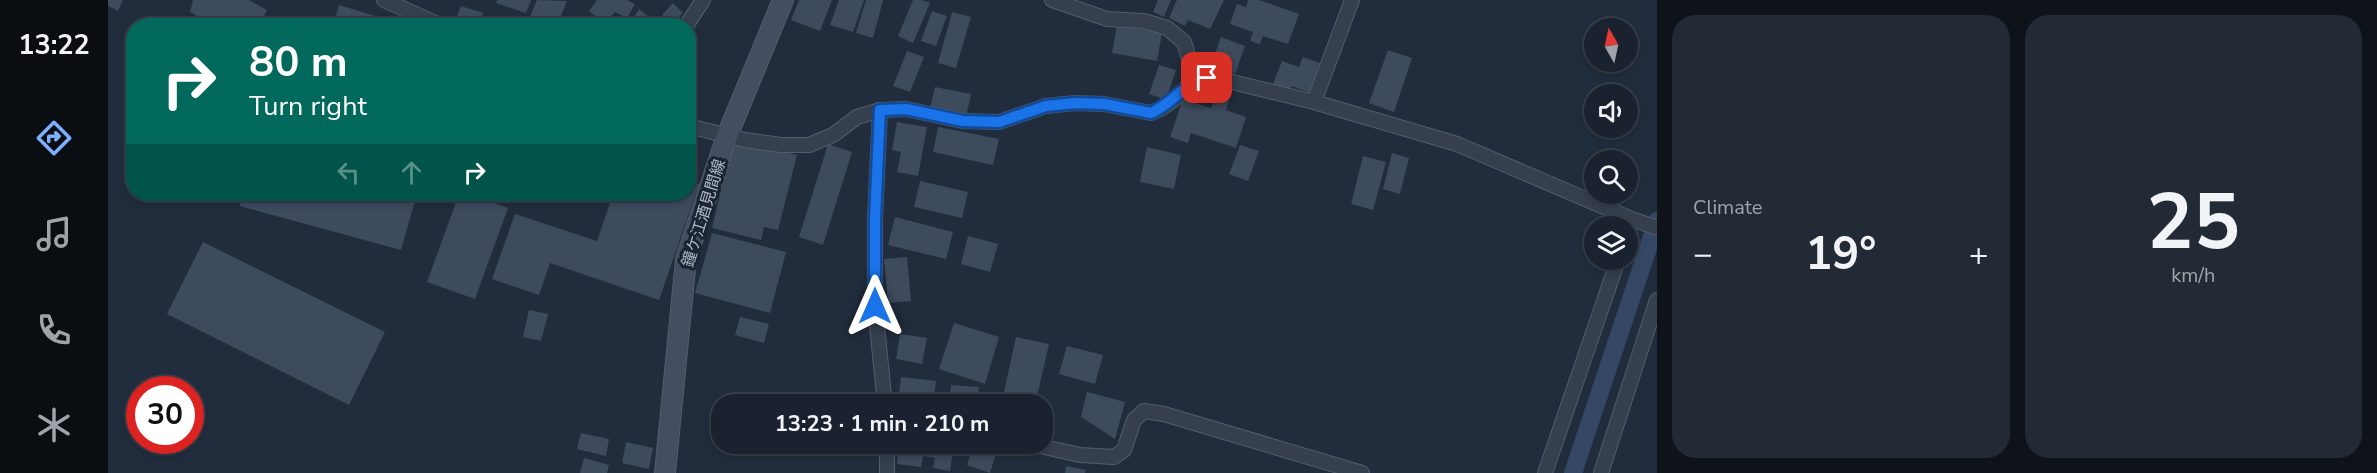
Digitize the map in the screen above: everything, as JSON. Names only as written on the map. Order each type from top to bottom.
[{"type":"main road","name":"鐘ケ江酒見間線","points":[[665,473],[686,259],[727,136],[783,0]]},
{"type":"street","points":[[384,0],[424,18]]},
{"type":"street","points":[[692,18],[704,0]]},
{"type":"street","points":[[1053,0],[1107,19],[1144,21],[1167,28],[1184,42],[1195,79]]},
{"type":"street","points":[[1314,102],[1352,0]]},
{"type":"street","points":[[696,128],[781,145],[809,145],[833,135],[857,117],[880,110],[906,109],[963,121],[999,122],[1046,106],[1075,103],[1104,104],[1151,113],[1178,97],[1195,79],[1224,80],[1314,102],[1456,144],[1609,216]]},
{"type":"street","points":[[880,110],[875,219],[875,306],[884,394]]},
{"type":"street","points":[[1545,473],[1615,270]]},
{"type":"street","points":[[1601,473],[1657,300]]},
{"type":"street","points":[[1053,449],[1080,455],[1114,457],[1124,450],[1134,420],[1144,411],[1164,414],[1362,473]]},
{"type":"street","points":[[886,454],[887,473]]},
{"type":"building","points":[[108,0],[123,0],[118,11],[108,6]]},
{"type":"building","points":[[193,0],[249,0],[267,10],[263,18],[200,18],[190,12]]},
{"type":"building","points":[[497,0],[531,0],[526,13],[496,3]]},
{"type":"building","points":[[537,0],[567,1],[560,18],[529,18]]},
{"type":"building","points":[[597,0],[627,0],[635,4],[627,18],[615,12],[610,18],[598,18],[589,11]]},
{"type":"building","points":[[799,0],[832,0],[820,31],[791,20]]},
{"type":"building","points":[[839,0],[864,0],[853,32],[830,25]]},
{"type":"building","points":[[866,0],[883,0],[873,38],[856,33]]},
{"type":"building","points":[[913,0],[930,3],[913,43],[898,36]]},
{"type":"building","points":[[1158,0],[1171,0],[1164,17],[1153,12]]},
{"type":"building","points":[[1177,0],[1224,0],[1210,29],[1188,20],[1185,26],[1169,18]]},
{"type":"building","points":[[1248,0],[1259,0],[1299,14],[1288,44],[1263,36],[1260,44],[1250,41],[1253,32],[1230,24],[1237,4],[1246,7]]},
{"type":"building","points":[[673,3],[683,13],[678,18],[665,18],[662,15]]},
{"type":"building","points":[[339,5],[382,18],[335,18]]},
{"type":"building","points":[[461,6],[483,13],[481,18],[456,18]]},
{"type":"building","points":[[639,9],[651,18],[633,18]]},
{"type":"building","points":[[932,11],[947,16],[936,46],[921,41]]},
{"type":"building","points":[[952,12],[971,17],[956,68],[938,63]]},
{"type":"building","points":[[1117,25],[1162,33],[1157,61],[1112,53]]},
{"type":"building","points":[[1221,37],[1245,46],[1235,74],[1211,65]]},
{"type":"building","points":[[1388,50],[1412,58],[1394,112],[1369,103]]},
{"type":"building","points":[[907,51],[924,57],[910,92],[893,86]]},
{"type":"building","points":[[1303,57],[1320,63],[1310,93],[1292,86],[1290,90],[1273,84],[1282,61],[1299,67]]},
{"type":"building","points":[[1159,65],[1176,70],[1166,100],[1149,94]]},
{"type":"building","points":[[935,87],[971,94],[966,117],[930,109]]},
{"type":"building","points":[[1215,96],[1229,100],[1226,110],[1246,117],[1236,148],[1191,133],[1188,143],[1170,137],[1183,99],[1211,108]]},
{"type":"building","points":[[897,122],[927,127],[918,176],[897,172],[901,152],[892,150]]},
{"type":"building","points":[[938,127],[999,139],[993,165],[933,152]]},
{"type":"building","points":[[733,139],[797,155],[778,230],[764,227],[761,240],[712,228]]},
{"type":"building","points":[[828,144],[852,152],[823,245],[799,237]]},
{"type":"building","points":[[1240,145],[1259,151],[1248,181],[1229,174]]},
{"type":"building","points":[[1147,147],[1181,155],[1174,189],[1140,182]]},
{"type":"building","points":[[1392,153],[1409,158],[1400,194],[1383,189]]},
{"type":"building","points":[[1363,156],[1386,162],[1373,210],[1351,204]]},
{"type":"building","points":[[920,181],[968,192],[962,218],[914,207]]},
{"type":"building","points":[[242,201],[415,201],[401,250],[239,206]]},
{"type":"building","points":[[456,201],[488,201],[508,208],[475,299],[427,282]]},
{"type":"building","points":[[611,201],[693,201],[659,300],[550,263],[539,295],[492,279],[515,214],[597,241]]},
{"type":"building","points":[[895,217],[953,232],[946,259],[888,245]]},
{"type":"building","points":[[712,233],[786,252],[770,313],[695,293]]},
{"type":"building","points":[[968,236],[998,244],[990,272],[961,264]]},
{"type":"building","points":[[203,242],[385,332],[349,405],[167,314]]},
{"type":"building","points":[[907,257],[911,301],[888,303],[884,259]]},
{"type":"building","points":[[529,310],[548,314],[541,341],[523,337]]},
{"type":"building","points":[[740,317],[769,324],[764,343],[735,335]]},
{"type":"building","points":[[954,323],[999,337],[985,384],[939,369]]},
{"type":"building","points":[[900,334],[927,338],[922,364],[896,359]]},
{"type":"building","points":[[1016,337],[1049,344],[1038,394],[1003,394]]},
{"type":"building","points":[[1067,346],[1103,355],[1095,384],[1059,374]]},
{"type":"building","points":[[901,377],[936,381],[934,394],[899,394]]},
{"type":"building","points":[[951,385],[979,387],[978,394],[950,394]]},
{"type":"building","points":[[1087,392],[1125,402],[1115,439],[1081,417]]},
{"type":"building","points":[[581,433],[609,439],[606,456],[577,449]]},
{"type":"building","points":[[626,442],[653,448],[649,469],[622,463]]},
{"type":"building","points":[[898,454],[953,454],[950,471],[933,468],[935,458],[923,456],[921,467],[897,464]]},
{"type":"building","points":[[971,454],[996,454],[990,473],[967,465]]},
{"type":"building","points":[[584,458],[609,465],[607,473],[580,473]]},
{"type":"building","points":[[1066,466],[1086,470],[1085,473],[1065,473]]},
{"type":"waterway","points":[[1573,473],[1657,221]]},
{"type":"route","points":[[875,306],[875,219],[880,110],[906,109],[963,121],[999,122],[1046,106],[1075,103],[1104,104],[1151,113],[1178,97],[1195,79],[1207,78]]}]
